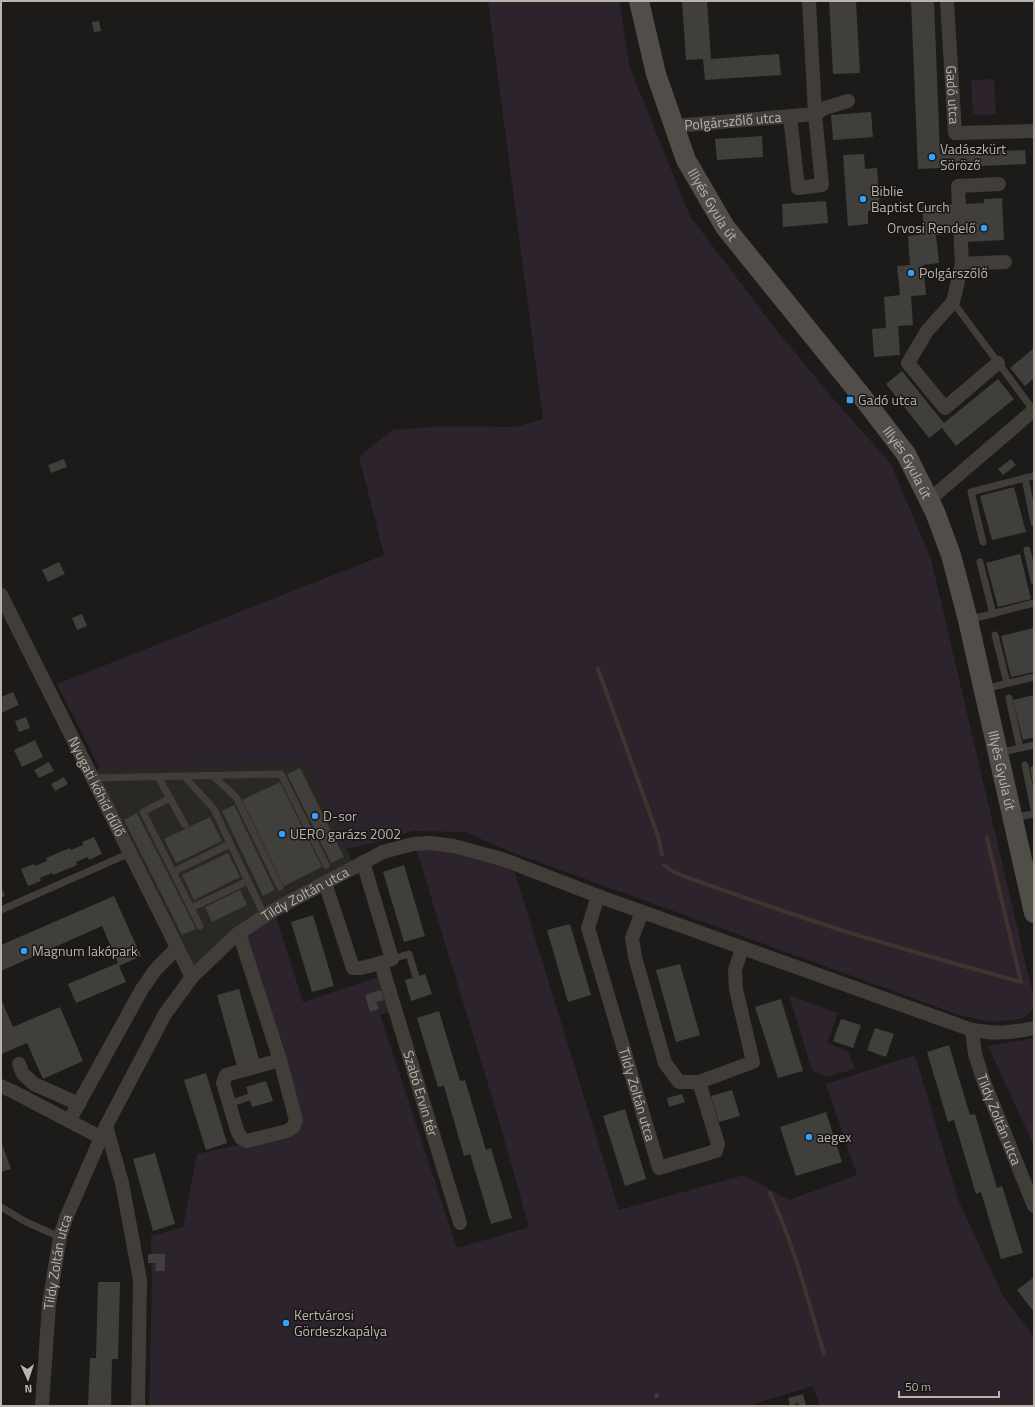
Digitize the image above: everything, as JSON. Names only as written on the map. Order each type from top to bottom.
[{"type":"street","name":"Illyés Gyula út","points":[[639,1],[656,74],[686,160],[725,227],[860,394],[906,454],[935,512],[951,554],[968,620],[1013,818],[1031,889],[1034,913]]},
{"type":"street","name":"Polgárszőlő utca","points":[[790,116],[798,188],[822,185],[815,114],[810,1]]},
{"type":"street","name":"Gadó utca","points":[[947,1],[955,133],[1034,131]]},
{"type":"street","points":[[815,114],[824,108],[848,101]]},
{"type":"street","name":"Polgárszőlő utca","points":[[674,126],[815,114]]},
{"type":"street","points":[[998,363],[945,408],[908,363],[927,331],[953,302],[962,264],[958,186],[999,184]]},
{"type":"street","points":[[962,264],[1005,262]]},
{"type":"street","points":[[929,500],[1034,411]]},
{"type":"street","name":"Nyugati kőhíd dűlő","points":[[1,595],[192,977]]},
{"type":"street","name":"Tildy Zoltán utca","points":[[42,1406],[49,1304],[60,1236],[66,1218],[103,1132],[165,1014],[192,977],[239,933],[264,916],[383,852],[413,844],[430,843],[454,846],[502,859],[598,896],[972,1030],[994,1034],[1034,1028]]},
{"type":"street","name":"Szabó Ervin tér","points":[[363,862],[386,961],[460,1223]]},
{"type":"street","points":[[325,883],[353,968],[361,968],[386,961]]},
{"type":"street","name":"Tildy Zoltán utca","points":[[598,896],[588,928],[659,1168],[716,1151],[718,1144],[699,1082]]},
{"type":"street","points":[[642,912],[632,938],[635,957],[665,1063],[679,1082],[699,1082],[753,1062],[736,989],[736,970],[742,948]]},
{"type":"street","points":[[239,933],[280,1060],[296,1120],[293,1127],[287,1131],[246,1141],[241,1138],[237,1130],[223,1083],[226,1075],[280,1060]]},
{"type":"street","points":[[69,1121],[149,979],[156,968],[177,948]]},
{"type":"street","name":"Tildy Zoltán utca","points":[[972,1030],[975,1054],[984,1082],[1034,1206]]},
{"type":"street","points":[[19,1064],[23,1074],[34,1084],[79,1104]]},
{"type":"street","points":[[1,1086],[69,1121],[103,1132],[122,1183],[140,1280],[138,1406]]},
{"type":"lane","points":[[953,302],[1034,411]]},
{"type":"lane","points":[[983,542],[971,492],[1034,476]]},
{"type":"lane","points":[[1025,478],[1034,523]]},
{"type":"lane","points":[[1027,550],[1034,581]]},
{"type":"lane","points":[[980,562],[993,614]]},
{"type":"lane","points":[[968,620],[1034,603]]},
{"type":"lane","points":[[995,634],[1007,683]]},
{"type":"lane","points":[[984,689],[1034,677]]},
{"type":"lane","points":[[1009,698],[1020,748]]},
{"type":"lane","points":[[998,753],[1034,745]]},
{"type":"lane","points":[[1025,765],[1034,809]]},
{"type":"lane","points":[[92,778],[281,774],[326,865]]},
{"type":"lane","points":[[184,776],[214,809],[264,916]]},
{"type":"lane","points":[[213,776],[236,797],[280,887]]},
{"type":"lane","points":[[158,777],[185,825]]},
{"type":"lane","points":[[170,798],[143,812],[200,926]]},
{"type":"lane","points":[[1013,818],[1034,814]]},
{"type":"lane","points":[[173,872],[230,844]]},
{"type":"lane","points":[[1,910],[130,853]]},
{"type":"lane","points":[[191,908],[248,881]]},
{"type":"lane","points":[[386,961],[409,954],[416,977]]},
{"type":"lane","points":[[230,1104],[249,1097]]},
{"type":"lane","points":[[1,1207],[26,1222],[60,1236]]},
{"type":"shaded area","points":[[488,1],[619,1],[630,68],[690,216],[770,322],[829,394],[891,464],[931,559],[1034,999],[1034,1009],[1022,1019],[992,1022],[959,1015],[511,852],[465,832],[413,831],[370,844],[346,849],[304,764],[99,767],[57,684],[384,555],[359,457],[392,430],[445,426],[516,427],[543,419]]},
{"type":"shaded area","points":[[994,79],[996,114],[973,115],[971,80]]},
{"type":"shaded area","points":[[304,764],[355,867],[274,910],[192,977],[92,778],[99,767]]},
{"type":"shaded area","points":[[430,844],[500,863],[515,873],[619,1210],[744,1175],[789,1200],[857,1175],[826,1084],[915,1055],[959,1202],[1004,1298],[1034,1336],[1034,1406],[820,1406],[813,1386],[747,1406],[149,1406],[152,1281],[151,1236],[183,1227],[197,1154],[298,1132],[296,1120],[239,933],[274,910],[303,1002],[384,975],[395,1010],[380,1015],[457,1248],[529,1227],[492,1097],[416,848]]},
{"type":"shaded area","points":[[789,995],[838,1013],[827,1043],[848,1051],[855,1069],[826,1077],[812,1070]]},
{"type":"shaded area","points":[[1034,1038],[1034,1146],[988,1046]]},
{"type":"building","points":[[682,1],[707,1],[711,59],[779,54],[781,75],[705,80],[703,59],[686,60]]},
{"type":"building","points":[[829,1],[856,1],[860,73],[833,74]]},
{"type":"building","points":[[911,1],[934,1],[940,154],[1025,150],[1026,164],[918,169]]},
{"type":"building","points":[[99,21],[101,31],[94,32],[92,22]]},
{"type":"building","points":[[871,112],[873,137],[833,140],[831,115]]},
{"type":"building","points":[[762,136],[763,157],[717,160],[715,139]]},
{"type":"building","name":"Biblie Baptist Curch","points":[[864,154],[865,169],[877,168],[880,210],[868,211],[868,224],[848,226],[843,155]]},
{"type":"building","name":"Orvosi Rendelő","points":[[1002,198],[1004,240],[966,242],[964,204],[984,203],[984,199]]},
{"type":"building","points":[[826,201],[828,223],[783,227],[782,204]]},
{"type":"building","name":"Polgárszőlő","points":[[953,204],[956,233],[936,235],[939,263],[923,265],[926,295],[911,296],[913,325],[898,326],[900,355],[874,357],[872,329],[886,328],[884,297],[900,295],[897,266],[910,265],[908,236],[924,234],[922,207]]},
{"type":"building","points":[[1034,348],[1034,378],[1025,386],[1010,368]]},
{"type":"building","points":[[902,371],[944,423],[998,379],[1014,399],[956,446],[942,428],[929,438],[886,384]]},
{"type":"building","points":[[64,459],[67,467],[51,473],[48,465]]},
{"type":"building","points":[[1011,459],[1016,465],[1003,475],[998,469]]},
{"type":"building","points":[[1014,487],[1026,532],[992,540],[980,496]]},
{"type":"building","points":[[1020,554],[1031,599],[998,607],[986,563]]},
{"type":"building","points":[[59,562],[65,574],[48,582],[42,570]]},
{"type":"building","points":[[82,614],[87,626],[77,630],[72,618]]},
{"type":"building","points":[[1034,628],[1034,672],[1011,677],[1001,636]]},
{"type":"building","points":[[13,692],[19,705],[1,713],[1,704],[3,703],[1,697]]},
{"type":"building","points":[[1034,695],[1034,737],[1023,740],[1013,700]]},
{"type":"building","points":[[26,717],[30,728],[19,732],[15,721]]},
{"type":"building","points":[[35,740],[43,757],[22,767],[14,750]]},
{"type":"building","points":[[49,762],[54,771],[39,778],[34,770]]},
{"type":"building","points":[[1034,766],[1034,784],[1033,784],[1030,767]]},
{"type":"building","name":"D-sor","points":[[300,768],[344,857],[331,863],[287,774]]},
{"type":"building","points":[[64,777],[68,784],[55,791],[51,784]]},
{"type":"building","name":"UERO garázs 2002","points":[[280,782],[322,867],[284,886],[242,800]]},
{"type":"building","points":[[234,805],[275,890],[263,896],[222,811]]},
{"type":"building","points":[[137,813],[196,929],[182,935],[124,820]]},
{"type":"building","points":[[210,817],[222,841],[176,863],[164,839]]},
{"type":"building","points":[[94,837],[102,854],[89,860],[88,857],[76,862],[77,865],[53,875],[52,873],[40,878],[41,881],[28,886],[21,869],[34,864],[35,866],[47,861],[46,858],[70,848],[71,850],[83,845],[82,842]]},
{"type":"building","points":[[228,853],[240,877],[194,900],[182,875]]},
{"type":"building","points":[[404,865],[425,936],[404,942],[383,872]]},
{"type":"building","points":[[1,886],[5,896],[1,898]]},
{"type":"building","points":[[240,890],[247,905],[212,922],[205,907]]},
{"type":"building","name":"Magnum lakópark","points":[[114,896],[141,956],[119,966],[126,982],[76,1003],[68,984],[118,963],[102,926],[1,971],[1,945]]},
{"type":"building","points":[[313,915],[334,986],[312,992],[291,922]]},
{"type":"building","points":[[570,924],[591,995],[568,1002],[547,930]]},
{"type":"building","points":[[680,964],[700,1035],[676,1042],[656,970]]},
{"type":"building","points":[[425,974],[432,994],[411,1001],[405,980]]},
{"type":"building","points":[[239,989],[259,1059],[237,1066],[217,995]]},
{"type":"building","points":[[381,990],[384,1000],[376,1002],[379,1009],[370,1012],[365,995]]},
{"type":"building","points":[[1,999],[13,1027],[60,1007],[83,1061],[43,1079],[27,1043],[1,1054]]},
{"type":"building","points":[[781,999],[803,1071],[778,1078],[755,1007]]},
{"type":"building","points":[[439,1011],[460,1081],[465,1080],[486,1150],[491,1148],[512,1218],[491,1224],[470,1154],[464,1156],[444,1086],[438,1087],[417,1018]]},
{"type":"building","points":[[841,1019],[861,1025],[853,1048],[833,1041]]},
{"type":"building","points":[[875,1028],[894,1034],[886,1057],[867,1050]]},
{"type":"building","points":[[949,1045],[970,1115],[975,1114],[997,1188],[1002,1186],[1023,1253],[1001,1259],[981,1192],[976,1194],[954,1120],[948,1122],[927,1052]]},
{"type":"building","points":[[206,1073],[227,1143],[206,1150],[184,1080]]},
{"type":"building","points":[[266,1081],[273,1101],[252,1107],[246,1087]]},
{"type":"building","points":[[732,1090],[740,1116],[719,1122],[711,1096]]},
{"type":"building","points":[[682,1094],[685,1102],[669,1107],[667,1098]]},
{"type":"building","points":[[625,1109],[646,1179],[625,1186],[603,1116]]},
{"type":"building","name":"aegex","points":[[826,1112],[842,1162],[796,1176],[780,1127]]},
{"type":"building","points":[[1,1141],[11,1169],[1,1172]]},
{"type":"building","points":[[155,1153],[175,1224],[153,1231],[133,1159]]},
{"type":"building","points":[[148,1254],[165,1254],[165,1271],[155,1271],[156,1263],[148,1263]]},
{"type":"building","points":[[1034,1277],[1034,1312],[1017,1290]]},
{"type":"building","points":[[98,1282],[120,1282],[118,1359],[112,1359],[111,1406],[88,1406],[90,1358],[96,1358]]},
{"type":"building","points":[[658,1393],[659,1397],[655,1398],[654,1394]]},
{"type":"building","points":[[803,1394],[806,1406],[799,1406],[798,1403],[790,1406],[788,1398]]},
{"type":"waterway","points":[[598,669],[658,836],[662,854]]},
{"type":"waterway","points":[[664,865],[670,870],[683,876],[847,932],[1021,982],[987,838]]},
{"type":"waterway","points":[[770,1193],[786,1232],[824,1354]]},
{"type":"place","name":"Vadászkürt Söröző","points":[[932,157]]},
{"type":"place","name":"Biblie Baptist Curch","points":[[863,199]]},
{"type":"place","name":"Orvosi Rendelő","points":[[984,228]]},
{"type":"place","name":"Polgárszőlő","points":[[911,273]]},
{"type":"place","name":"Gadó utca","points":[[850,400]]},
{"type":"place","name":"D-sor","points":[[315,816]]},
{"type":"place","name":"UERO garázs 2002","points":[[282,834]]},
{"type":"place","name":"Magnum lakópark","points":[[24,951]]},
{"type":"place","name":"aegex","points":[[809,1137]]},
{"type":"place","name":"Kertvárosi Gördeszkapálya","points":[[286,1323]]}]
